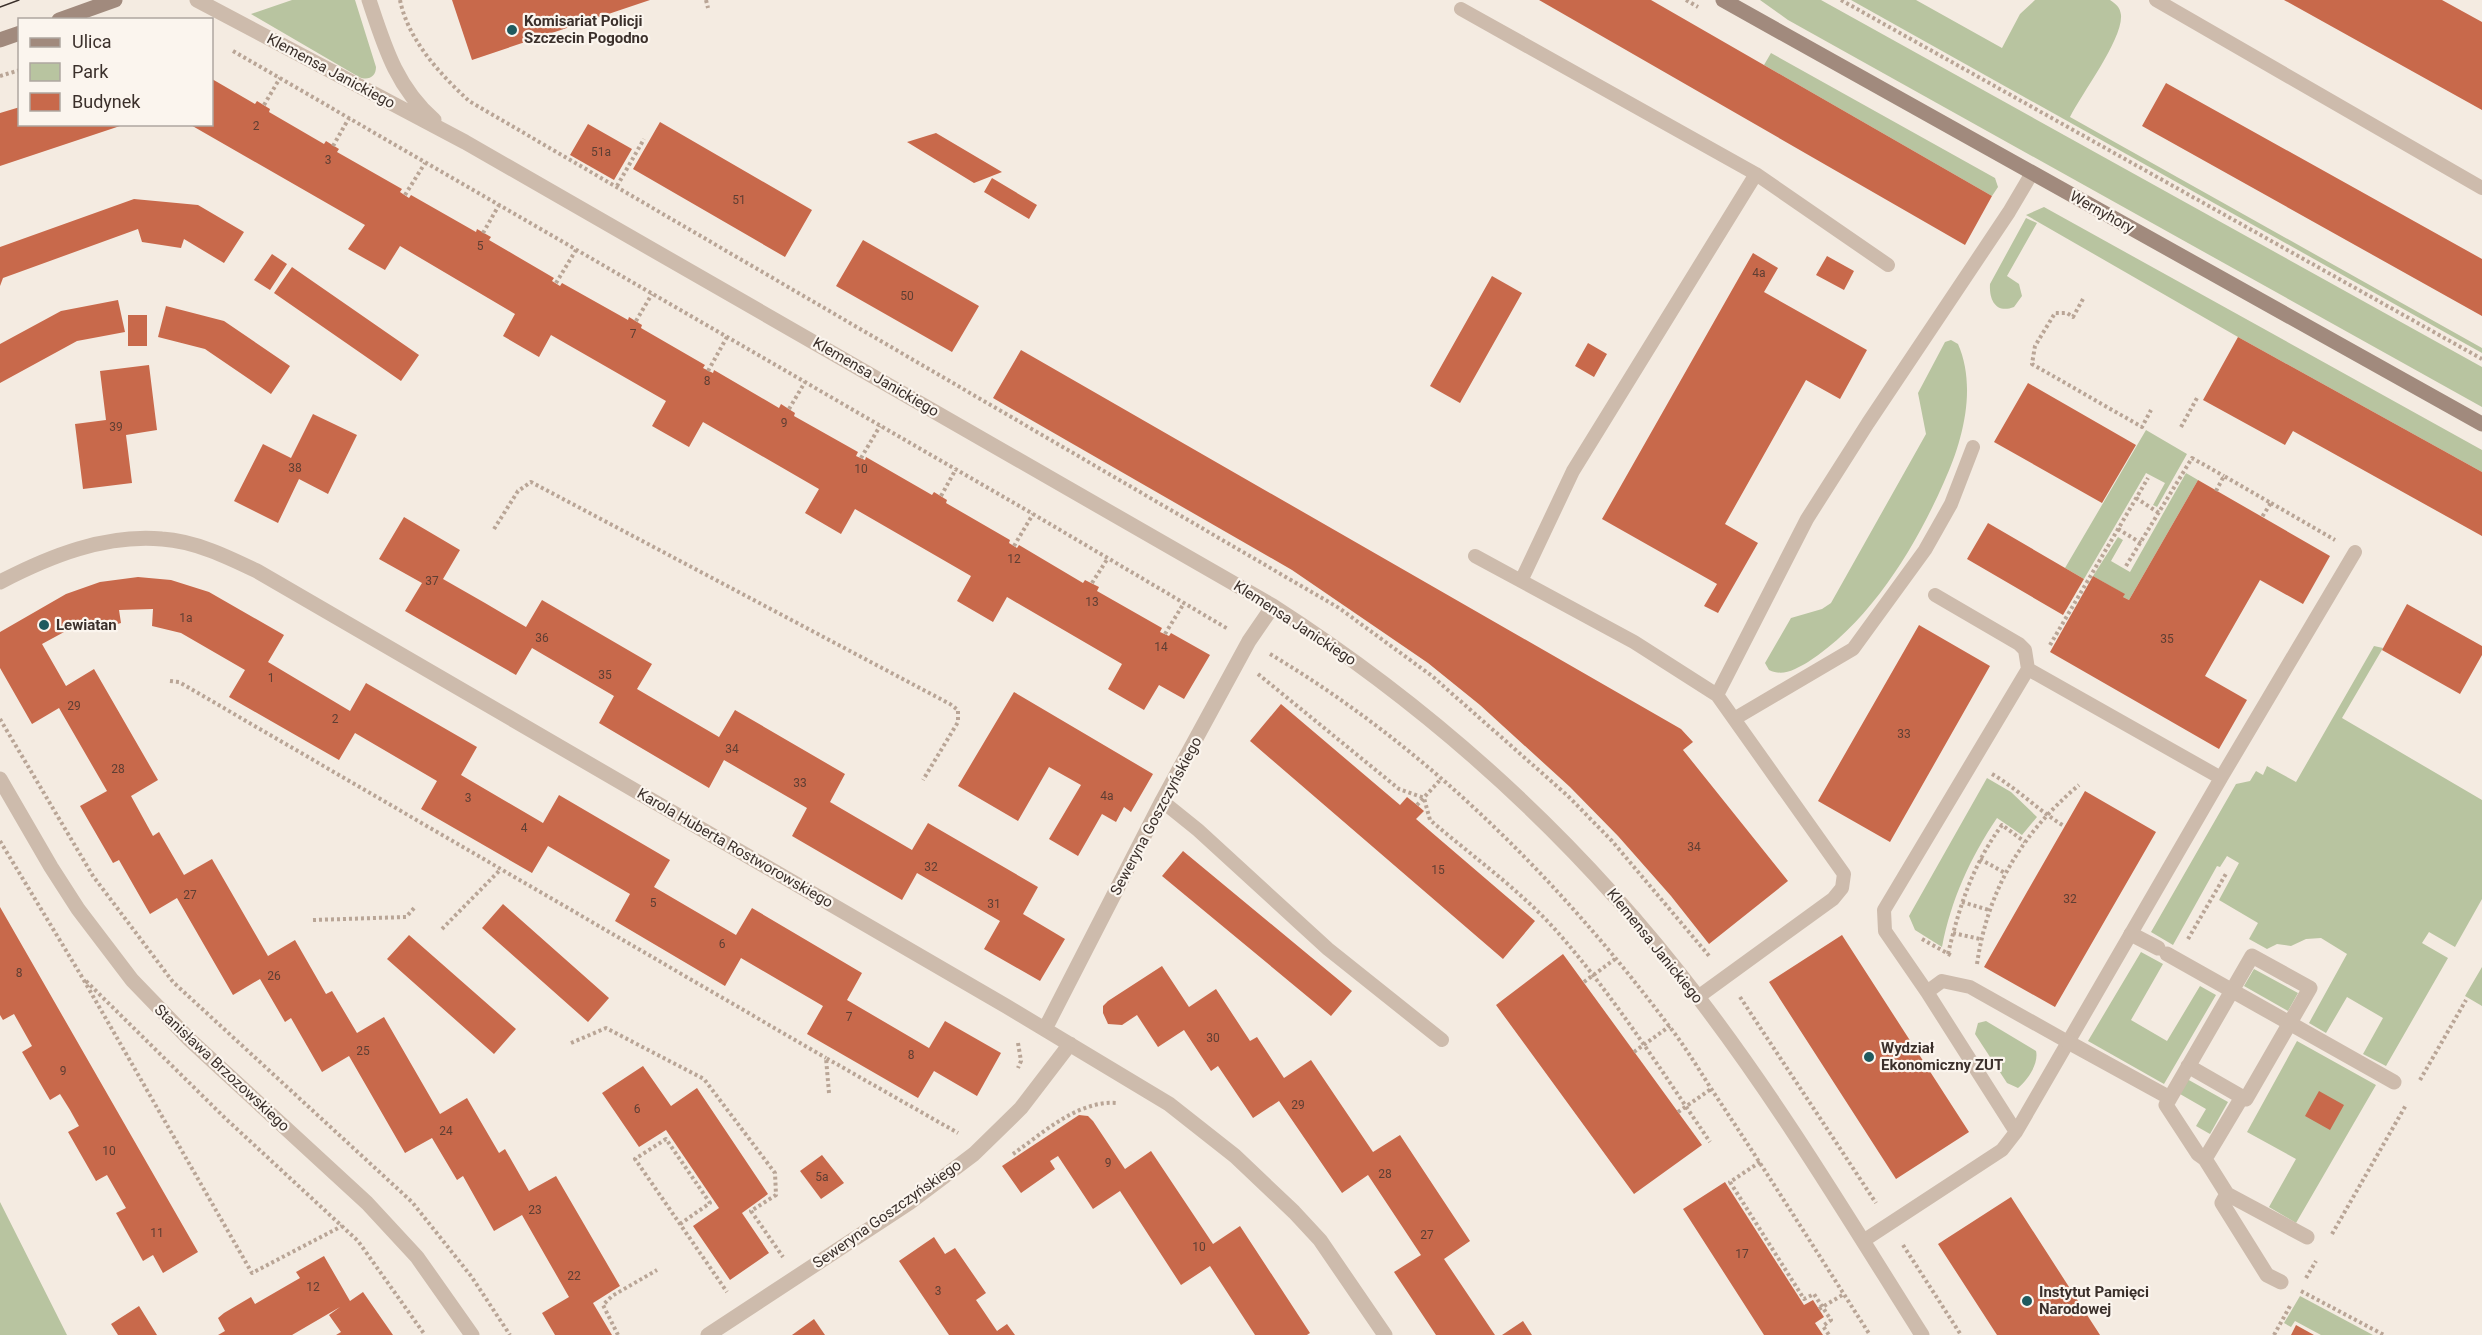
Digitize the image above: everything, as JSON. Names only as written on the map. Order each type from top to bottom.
[{"type":"street","points":[[65,18],[115,0]]},
{"type":"street","name":"Klemensa Janickiego","points":[[197,0],[465,142],[1273,606],[1380,679],[1425,714],[1495,775],[1572,849],[1612,892],[1698,997],[1789,1125],[1922,1335]]},
{"type":"street","name":"Klemensa Janickiego","points":[[369,0],[390,61],[412,98],[435,121],[465,142]]},
{"type":"street","name":"Wernyhory","points":[[1722,0],[2482,424]]},
{"type":"street","points":[[0,40],[18,34]]},
{"type":"street","name":"Karola Huberta Rostworowskiego","points":[[0,582],[31,566],[101,543],[132,539],[163,539],[224,556],[307,599],[1045,1029],[1169,1104],[1200,1126],[1251,1170],[1320,1240],[1385,1335]]},
{"type":"street","name":"Seweryna Goszczyńskiego","points":[[1045,1029],[1162,801],[1249,642],[1273,606]]},
{"type":"street","name":"Stanisława Brzozowskiego","points":[[0,779],[78,909],[132,980],[190,1040],[367,1203],[392,1229],[417,1257],[472,1335]]},
{"type":"street","points":[[2131,934],[2394,1082]]},
{"type":"street","points":[[2188,1066],[2246,1099],[2310,988],[2252,956],[2188,1066],[2166,1105],[2227,1194],[2307,1237]]},
{"type":"street","points":[[2068,1042],[2170,1098]]},
{"type":"street","name":"Seweryna Goszczyńskiego","points":[[708,1335],[909,1203],[974,1154],[1021,1108],[1070,1044]]},
{"type":"street","points":[[2205,1159],[2242,1097]]},
{"type":"street","points":[[2227,1194],[2222,1203],[2267,1275],[2281,1282]]},
{"type":"lane","points":[[2156,0],[2482,188]]},
{"type":"lane","points":[[1461,9],[1756,174],[1888,266]]},
{"type":"lane","points":[[1717,695],[1807,519],[1868,423],[2009,212],[2032,173]]},
{"type":"lane","points":[[1521,581],[1573,471],[1756,174]]},
{"type":"lane","points":[[1734,718],[1853,649],[1925,550],[1951,504],[1973,447]]},
{"type":"lane","points":[[1863,1241],[2002,1150],[2016,1132],[2355,552]]},
{"type":"lane","points":[[1475,556],[1634,642],[1717,695],[1844,874],[1842,888],[1833,899],[1698,997]]},
{"type":"lane","points":[[1935,595],[2019,644],[2025,650],[2030,671],[1884,910],[1885,931],[1927,992],[2016,1132]]},
{"type":"lane","points":[[2030,671],[2221,778]]},
{"type":"lane","points":[[1162,801],[1198,830],[1328,949],[1442,1040]]},
{"type":"lane","points":[[1927,992],[1942,981],[1970,987],[2068,1042]]},
{"type":"path","points":[[706,0],[708,8]]},
{"type":"path","points":[[1841,0],[2482,360]]},
{"type":"path","points":[[231,50],[1108,558],[1312,680],[1394,738],[1496,827],[1584,920],[1670,1026],[1870,1335]]},
{"type":"path","points":[[0,76],[18,71]]},
{"type":"path","points":[[264,105],[280,78]]},
{"type":"path","points":[[333,146],[349,118]]},
{"type":"path","points":[[617,186],[644,139]]},
{"type":"path","points":[[405,195],[425,162]]},
{"type":"path","points":[[483,233],[499,206]]},
{"type":"path","points":[[556,283],[576,250]]},
{"type":"path","points":[[636,321],[652,294]]},
{"type":"path","points":[[2083,299],[2073,317],[2067,313],[2055,313],[2035,346],[2032,364],[2142,427],[2151,410]]},
{"type":"path","points":[[708,371],[727,337]]},
{"type":"path","points":[[789,409],[805,382]]},
{"type":"path","points":[[2181,427],[2197,398]]},
{"type":"path","points":[[861,458],[880,426]]},
{"type":"path","points":[[2126,566],[2192,458],[2355,552]]},
{"type":"path","points":[[940,496],[956,469]]},
{"type":"path","points":[[2216,491],[2224,476]]},
{"type":"path","points":[[2030,671],[2148,478]]},
{"type":"path","points":[[495,529],[518,491],[531,482],[950,704],[958,710],[958,722],[923,780]]},
{"type":"path","points":[[2136,498],[2159,513]]},
{"type":"path","points":[[2262,517],[2271,503]]},
{"type":"path","points":[[1014,546],[1033,514]]},
{"type":"path","points":[[2118,529],[2140,543]]},
{"type":"path","points":[[1092,584],[1108,558]]},
{"type":"path","points":[[1165,634],[1184,603]]},
{"type":"path","points":[[1267,680],[1399,789],[1424,798]]},
{"type":"path","points":[[170,681],[179,682],[964,1136]]},
{"type":"path","points":[[0,719],[93,876],[173,982],[412,1202],[471,1276],[510,1335]]},
{"type":"path","points":[[1986,771],[2014,787],[2047,816],[2064,826]]},
{"type":"path","points":[[1417,805],[1441,779]]},
{"type":"path","points":[[1976,970],[1980,939],[1989,910],[2005,873],[2025,842],[2047,816],[2079,785]]},
{"type":"path","points":[[1424,798],[1430,820],[1539,914],[1560,935],[1645,1045],[1710,1142]]},
{"type":"path","points":[[1948,954],[1962,902],[1980,859],[2002,825],[2025,842]]},
{"type":"path","points":[[0,842],[82,977],[252,1273],[342,1226]]},
{"type":"path","points":[[1980,859],[2005,873]]},
{"type":"path","points":[[442,929],[501,869]]},
{"type":"path","points":[[2167,954],[2227,872]]},
{"type":"path","points":[[1962,902],[1989,910]]},
{"type":"path","points":[[313,920],[406,917],[416,906]]},
{"type":"path","points":[[1953,933],[1980,939]]},
{"type":"path","points":[[1916,936],[1957,959]]},
{"type":"path","points":[[1584,982],[1615,959]]},
{"type":"path","points":[[1726,976],[1890,1223],[1961,1335]]},
{"type":"path","points":[[82,977],[225,1118],[358,1241],[425,1335]]},
{"type":"path","points":[[2415,1089],[2466,1000]]},
{"type":"path","points":[[1634,1052],[1670,1026]]},
{"type":"path","points":[[571,1042],[606,1028],[704,1079],[775,1173],[776,1195],[751,1211],[789,1265]]},
{"type":"path","points":[[1016,1039],[1021,1061],[1017,1070]]},
{"type":"path","points":[[826,1058],[829,1093]]},
{"type":"path","points":[[1678,1112],[1711,1089]]},
{"type":"path","points":[[2326,1244],[2409,1099]]},
{"type":"path","points":[[1005,1160],[1063,1120],[1091,1105],[1114,1102],[1123,1105]]},
{"type":"path","points":[[680,1224],[710,1203],[666,1139],[635,1159],[727,1293]]},
{"type":"path","points":[[1760,1162],[1730,1182],[1804,1299],[1814,1294],[1821,1308],[1831,1320],[1823,1326],[1828,1335]]},
{"type":"path","points":[[2274,1335],[2321,1253]]},
{"type":"path","points":[[618,1335],[603,1305],[612,1296],[657,1270]]},
{"type":"path","points":[[2299,1290],[2384,1335]]},
{"type":"path","points":[[1821,1308],[1844,1294]]},
{"type":"green space","points":[[292,0],[355,0],[376,67],[373,76],[365,79],[359,77],[251,14]]},
{"type":"green space","points":[[1760,0],[1821,0],[2482,367],[2482,407],[1788,20]]},
{"type":"green space","points":[[1851,0],[1916,0],[2002,48],[2020,14],[2035,0],[2110,0],[2116,4],[2121,15],[2116,38],[2070,117],[2482,348],[2482,353]]},
{"type":"green space","points":[[1771,53],[1995,178],[1998,187],[1992,196],[1764,65]]},
{"type":"green space","points":[[2044,207],[2482,450],[2482,472],[2238,337],[2026,215]]},
{"type":"green space","points":[[2026,218],[2037,223],[2007,276],[2019,284],[2022,296],[2014,307],[2003,309],[1992,300],[1990,284]]},
{"type":"green space","points":[[1951,340],[1958,344],[1964,361],[1967,396],[1962,432],[1951,466],[1919,532],[1888,582],[1851,626],[1808,662],[1784,672],[1769,670],[1765,663],[1791,618],[1822,609],[1831,603],[1926,434],[1918,393],[1945,342]]},
{"type":"green space","points":[[2146,430],[2187,454],[2157,507],[2153,505],[2165,483],[2146,473],[2084,579],[2065,568]]},
{"type":"green space","points":[[2186,473],[2198,480],[2129,600],[2123,597],[2124,594],[2093,576],[2118,537],[2123,540],[2111,561],[2130,572]]},
{"type":"green space","points":[[2374,646],[2383,648],[2342,718],[2482,800],[2482,899],[2455,947],[2429,932],[2422,943],[2448,958],[2386,1066],[2363,1054],[2383,1018],[2347,997],[2326,1033],[2309,1023],[2347,954],[2321,938],[2306,939],[2291,946],[2277,944],[2267,949],[2249,939],[2258,923],[2219,900],[2239,863],[2227,856],[2220,867],[2217,866],[2173,945],[2151,932],[2236,784],[2250,781],[2256,771],[2263,775],[2267,766],[2296,782]]},
{"type":"green space","points":[[1987,778],[2011,792],[2037,817],[2022,835],[1997,818],[1978,848],[1956,896],[1942,947],[1915,930],[1909,916]]},
{"type":"green space","points":[[2141,952],[2163,964],[2131,1020],[2167,1041],[2200,986],[2216,995],[2164,1084],[2088,1041]]},
{"type":"green space","points":[[2482,967],[2482,1006],[2465,996]]},
{"type":"green space","points":[[2254,969],[2298,993],[2288,1011],[2244,986]]},
{"type":"green space","points":[[1986,1021],[2036,1051],[2036,1061],[2032,1071],[2018,1088],[2007,1083],[1975,1034],[1978,1023]]},
{"type":"green space","points":[[2297,1041],[2376,1085],[2296,1223],[2269,1207],[2296,1159],[2247,1132]]},
{"type":"green space","points":[[2187,1079],[2228,1102],[2210,1134],[2196,1126],[2206,1109],[2180,1094]]},
{"type":"green space","points":[[0,1202],[67,1335],[0,1335]]},
{"type":"green space","points":[[2300,1296],[2373,1335],[2321,1335],[2295,1321],[2291,1327],[2284,1323]]},
{"type":"building","name":"Komisariat Policji Szczecin Pogodno","points":[[452,0],[650,0],[472,60]]},
{"type":"building","points":[[1539,0],[1651,0],[1992,196],[1965,245]]},
{"type":"building","points":[[2284,0],[2442,0],[2482,22],[2482,110]]},
{"type":"building","points":[[213,80],[255,104],[257,101],[270,109],[269,112],[324,144],[326,141],[339,149],[337,152],[402,189],[400,192],[409,198],[411,195],[476,232],[477,229],[491,237],[489,240],[554,278],[552,281],[560,286],[562,283],[628,320],[629,317],[642,325],[641,328],[705,365],[703,368],[713,373],[714,370],[779,408],[781,404],[795,413],[794,416],[858,452],[856,456],[865,460],[866,457],[932,495],[934,492],[947,500],[946,503],[1010,540],[1009,543],[1017,548],[1019,545],[1083,583],[1085,580],[1099,587],[1097,591],[1162,628],[1160,632],[1169,636],[1171,633],[1210,655],[1184,699],[1159,685],[1144,710],[1108,689],[1122,664],[1007,597],[993,622],[957,601],[971,576],[855,509],[841,534],[805,513],[819,489],[703,422],[689,447],[652,426],[666,401],[551,335],[539,357],[503,336],[515,314],[400,246],[385,270],[348,249],[365,225],[192,126],[213,126]]},
{"type":"building","points":[[2166,83],[2482,259],[2482,316],[2142,126]]},
{"type":"building","points":[[18,108],[18,126],[120,126],[0,166],[0,113]]},
{"type":"building","points":[[660,122],[812,210],[785,257],[633,169]]},
{"type":"building","points":[[588,124],[632,149],[614,180],[570,155]]},
{"type":"building","points":[[936,133],[1002,172],[974,183],[907,142]]},
{"type":"building","points":[[992,178],[1037,205],[1029,219],[984,192]]},
{"type":"building","points":[[134,199],[198,205],[244,232],[224,263],[184,239],[181,248],[142,242],[138,229],[3,278],[0,286],[0,247]]},
{"type":"building","points":[[863,240],[979,306],[952,352],[836,286]]},
{"type":"building","points":[[1753,253],[1778,268],[1764,292],[1867,350],[1840,399],[1806,380],[1725,524],[1758,543],[1718,613],[1704,606],[1717,584],[1602,519]]},
{"type":"building","points":[[272,254],[287,264],[270,290],[254,280]]},
{"type":"building","points":[[1827,256],[1854,271],[1844,290],[1816,275]]},
{"type":"building","points":[[292,267],[419,355],[401,381],[274,293]]},
{"type":"building","points":[[1492,276],[1522,293],[1460,403],[1430,386]]},
{"type":"building","points":[[118,300],[125,332],[77,341],[0,383],[0,344],[61,311]]},
{"type":"building","points":[[166,306],[224,321],[290,366],[271,394],[205,349],[158,337]]},
{"type":"building","points":[[128,315],[147,315],[147,346],[128,346]]},
{"type":"building","points":[[2238,337],[2482,472],[2482,536],[2293,431],[2285,445],[2203,400]]},
{"type":"building","points":[[1588,343],[1607,354],[1594,377],[1575,366]]},
{"type":"building","points":[[1021,350],[1681,729],[1693,742],[1683,750],[1788,881],[1709,944],[1671,896],[1618,836],[1570,787],[1480,705],[1428,663],[1292,570],[993,398]]},
{"type":"building","points":[[149,365],[157,430],[126,435],[132,483],[83,489],[75,424],[106,420],[100,371]]},
{"type":"building","points":[[2028,383],[2136,445],[2102,503],[1994,442]]},
{"type":"building","points":[[313,414],[357,435],[328,494],[299,479],[278,523],[234,501],[263,444],[291,458]]},
{"type":"building","points":[[2198,480],[2330,556],[2303,604],[2260,580],[2205,676],[2247,700],[2219,749],[2050,652],[2093,576],[2125,594],[2123,597],[2129,600]]},
{"type":"building","points":[[404,517],[460,550],[443,579],[526,627],[542,600],[652,664],[637,689],[719,737],[735,710],[845,774],[830,802],[912,850],[928,823],[1038,887],[1023,914],[1065,939],[1040,981],[984,949],[1000,921],[917,873],[902,900],[792,836],[807,808],[724,760],[709,788],[599,723],[614,696],[532,648],[516,675],[405,611],[422,583],[379,559]]},
{"type":"building","points":[[1988,523],[2084,579],[2063,615],[1967,559]]},
{"type":"building","points":[[138,577],[171,580],[209,592],[284,635],[268,662],[350,711],[366,683],[477,747],[461,775],[543,823],[559,795],[670,860],[654,887],[736,935],[752,908],[862,973],[847,1000],[929,1048],[945,1021],[1001,1053],[977,1096],[934,1071],[918,1098],[807,1034],[823,1006],[741,958],[725,986],[615,921],[630,894],[548,846],[532,873],[421,809],[437,781],[355,733],[339,760],[229,697],[245,670],[181,633],[152,626],[153,609],[119,610],[121,623],[93,631],[88,619],[42,644],[66,686],[94,669],[158,780],[131,796],[153,836],[159,832],[184,875],[212,859],[268,956],[295,940],[326,994],[332,991],[357,1033],[384,1017],[440,1114],[467,1098],[499,1153],[505,1149],[529,1191],[556,1176],[620,1286],[593,1303],[612,1335],[555,1335],[542,1313],[569,1297],[522,1215],[494,1231],[463,1176],[457,1180],[432,1138],[405,1153],[349,1056],[322,1072],[291,1018],[285,1022],[260,979],[233,995],[177,898],[150,914],[119,860],[113,863],[80,806],[107,791],[59,708],[32,724],[0,668],[0,632],[66,594],[100,582]]},
{"type":"building","points":[[2407,604],[2482,646],[2482,655],[2460,694],[2382,650]]},
{"type":"building","points":[[1919,625],[1990,666],[1890,842],[1818,801]]},
{"type":"building","points":[[1014,692],[1153,774],[1131,812],[1124,807],[1116,822],[1102,814],[1078,856],[1049,839],[1081,785],[1049,767],[1018,821],[958,786]]},
{"type":"building","points":[[1281,704],[1400,805],[1407,797],[1417,805],[1424,811],[1416,819],[1535,921],[1503,959],[1250,741]]},
{"type":"building","points":[[2085,791],[2156,832],[2055,1007],[1984,967]]},
{"type":"building","points":[[1183,851],[1352,991],[1331,1016],[1162,876]]},
{"type":"building","points":[[503,904],[609,998],[588,1022],[482,928]]},
{"type":"building","points":[[0,907],[198,1252],[163,1273],[153,1255],[143,1261],[116,1213],[126,1208],[107,1175],[96,1181],[68,1132],[79,1126],[70,1110],[60,1094],[50,1100],[22,1052],[32,1046],[14,1014],[3,1020],[0,1015]]},
{"type":"building","points":[[409,935],[516,1029],[494,1054],[387,959]]},
{"type":"building","name":"Wydział Ekonomiczny ZUT","points":[[1842,935],[1969,1132],[1896,1179],[1769,982]]},
{"type":"building","points":[[1563,954],[1702,1145],[1634,1194],[1496,1005]]},
{"type":"building","points":[[1162,966],[1189,1007],[1216,989],[1250,1041],[1257,1037],[1284,1078],[1311,1060],[1373,1152],[1400,1135],[1470,1241],[1444,1259],[1495,1335],[1436,1335],[1394,1272],[1421,1255],[1368,1175],[1342,1193],[1279,1101],[1253,1118],[1218,1066],[1211,1071],[1184,1030],[1158,1047],[1137,1015],[1122,1025],[1108,1024],[1103,1013],[1103,1006]]},
{"type":"building","points":[[643,1066],[671,1106],[697,1088],[768,1194],[742,1213],[769,1253],[730,1280],[693,1226],[719,1208],[666,1130],[639,1147],[602,1093]]},
{"type":"building","points":[[2319,1091],[2344,1105],[2330,1130],[2305,1116]]},
{"type":"building","points":[[1079,1115],[1088,1116],[1093,1121],[1125,1169],[1151,1151],[1213,1244],[1240,1226],[1310,1333],[1307,1335],[1255,1335],[1210,1266],[1181,1285],[1120,1191],[1093,1209],[1058,1156],[1050,1161],[1055,1169],[1021,1193],[1002,1166]]},
{"type":"building","points":[[822,1155],[844,1183],[821,1199],[800,1171]]},
{"type":"building","points":[[1725,1182],[1804,1305],[1813,1300],[1824,1317],[1815,1323],[1823,1335],[1764,1335],[1683,1209]]},
{"type":"building","points":[[2011,1197],[2100,1335],[1997,1335],[1938,1244]]},
{"type":"building","points":[[934,1237],[945,1254],[955,1248],[986,1293],[976,1300],[997,1331],[1007,1324],[1015,1335],[949,1335],[899,1261]]},
{"type":"building","points":[[324,1256],[350,1301],[363,1292],[393,1335],[336,1335],[341,1332],[329,1315],[340,1307],[292,1335],[218,1335],[225,1331],[218,1318],[224,1313],[251,1297],[255,1304],[300,1278],[296,1272]]},
{"type":"building","points":[[139,1306],[157,1335],[118,1335],[111,1324]]},
{"type":"building","points":[[814,1319],[825,1335],[792,1335]]},
{"type":"building","points":[[1523,1321],[1532,1335],[1502,1335]]},
{"type":"building","points":[[2296,1325],[2314,1335],[2291,1335]]},
{"type":"tram line","points":[[0,7],[19,0]]},
{"type":"place","name":"Komisariat Policji Szczecin Pogodno","points":[[512,30]]},
{"type":"place","name":"Lewiatan","points":[[44,625]]},
{"type":"place","name":"Wydział Ekonomiczny ZUT","points":[[1869,1057]]},
{"type":"place","name":"Instytut Pamięci Narodowej","points":[[2027,1301]]}]
